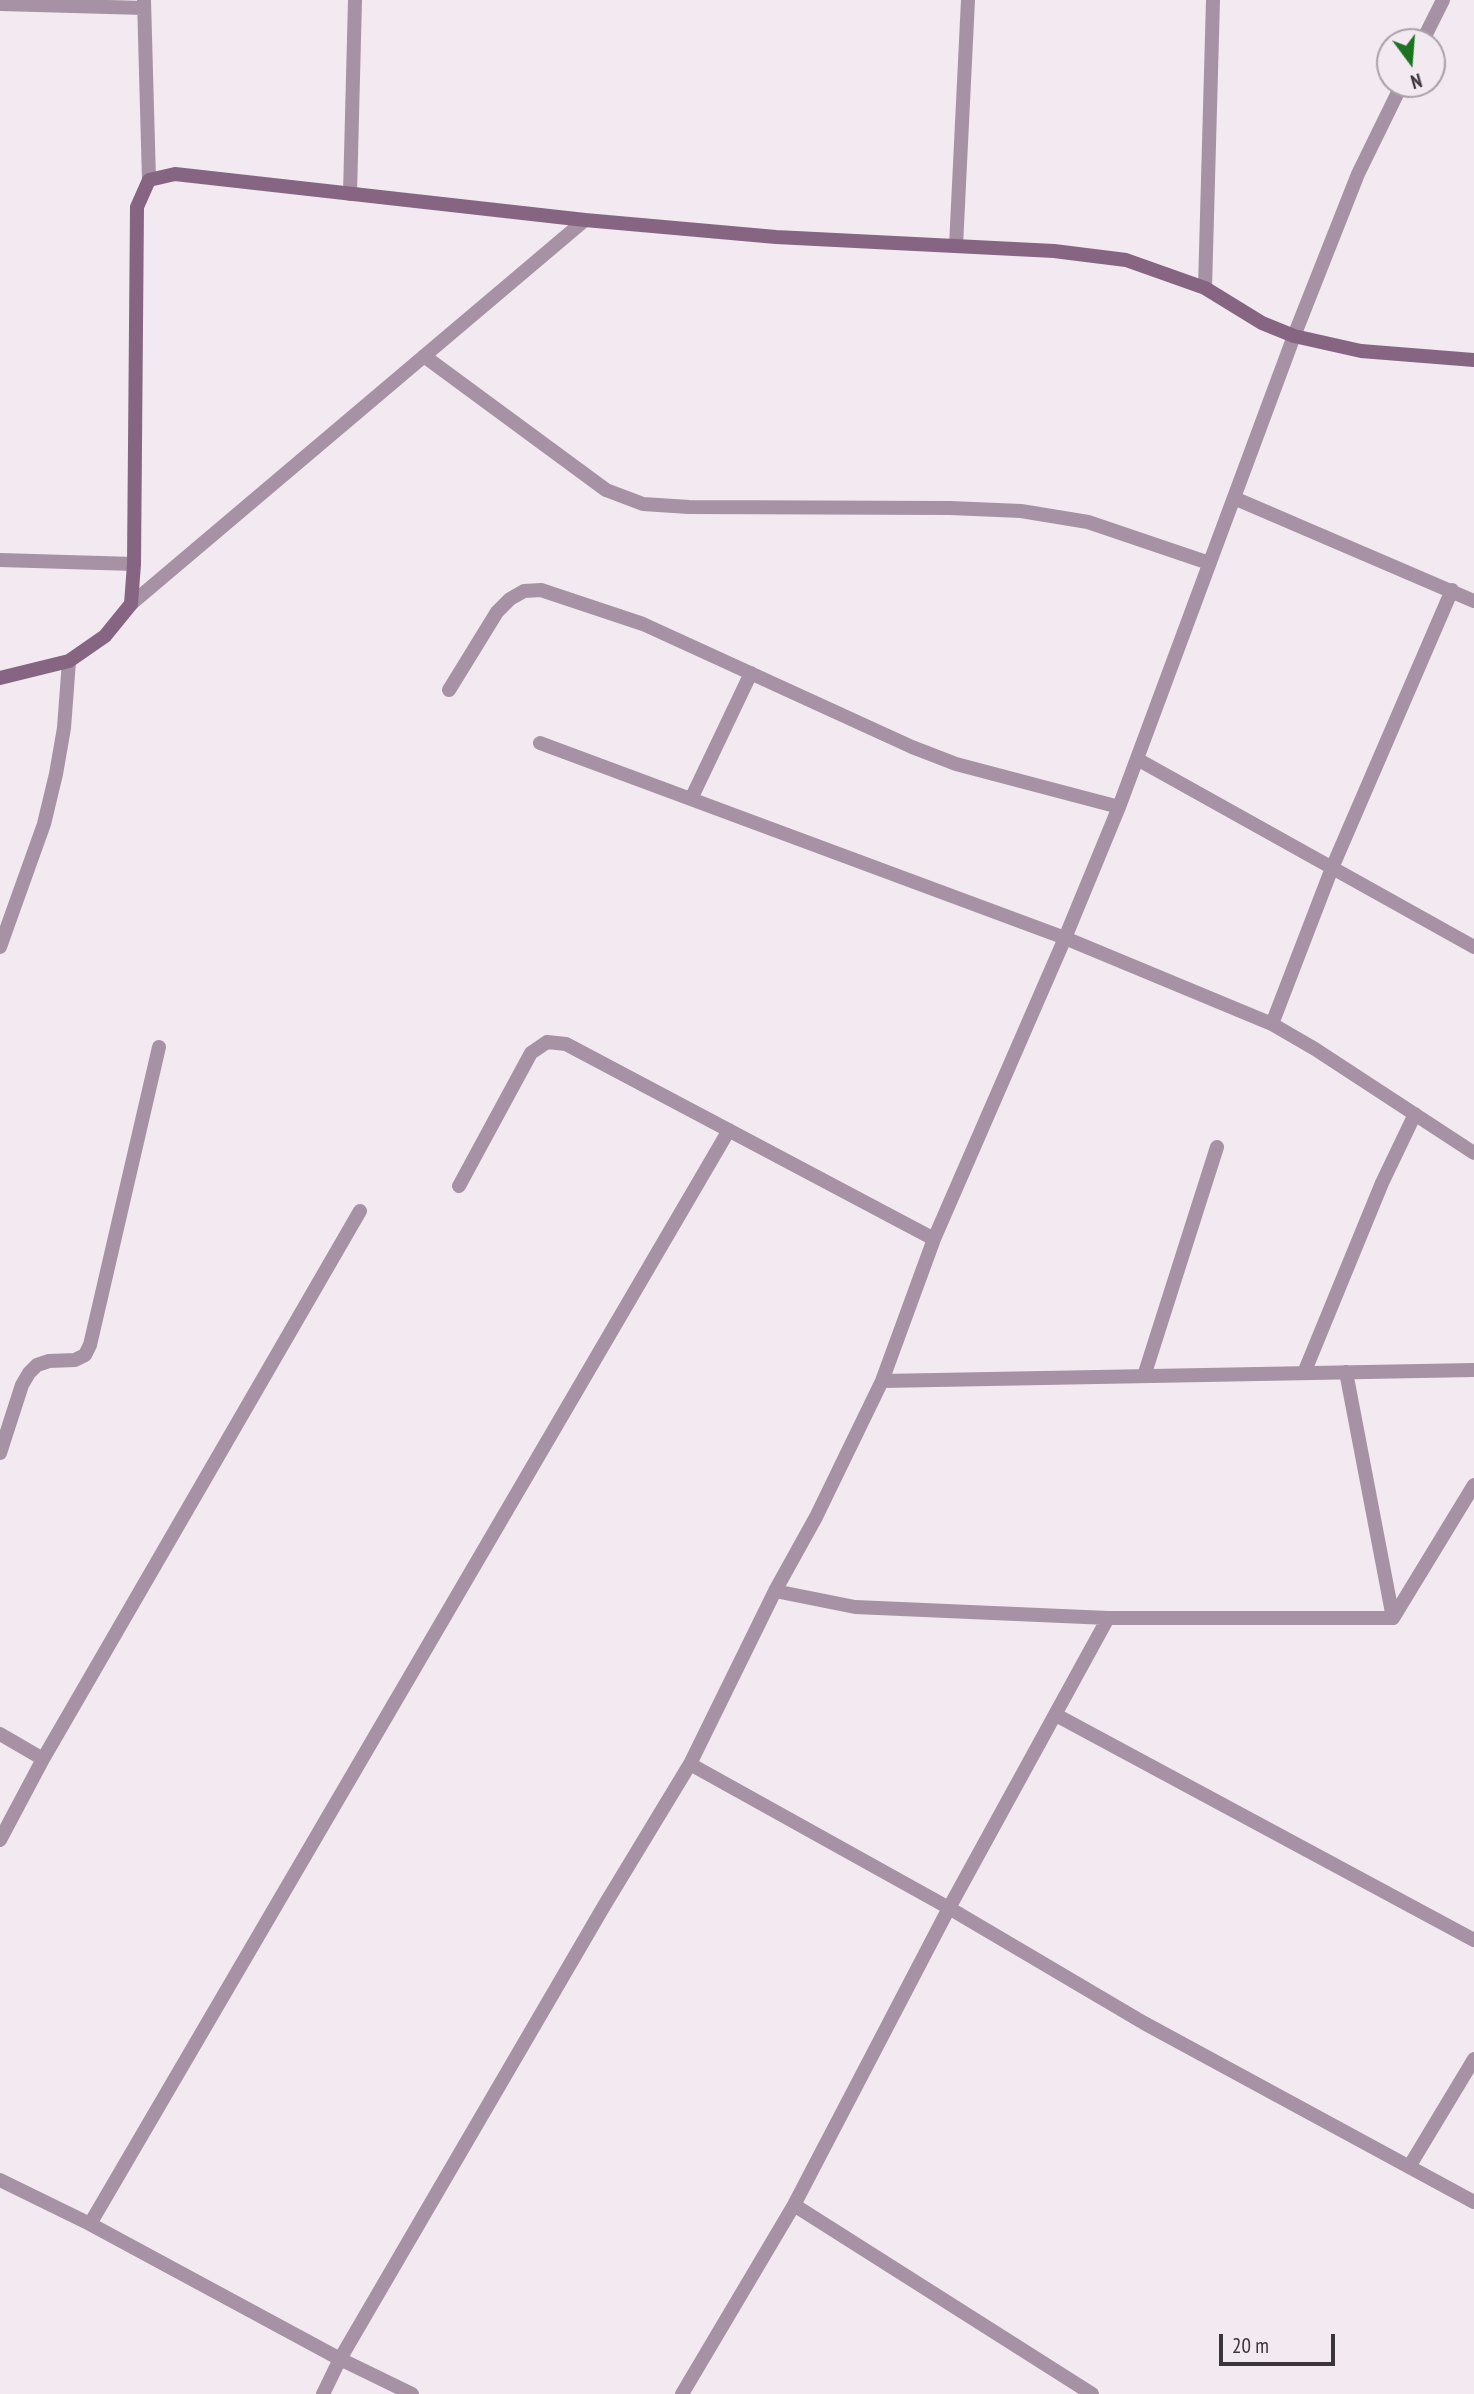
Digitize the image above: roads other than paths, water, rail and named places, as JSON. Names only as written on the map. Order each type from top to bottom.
[{"type":"street","points":[[350,194],[355,0]]},
{"type":"street","points":[[956,246],[968,0]]},
{"type":"street","points":[[1205,288],[1213,0]]},
{"type":"street","points":[[1429,28],[1443,0]]},
{"type":"street","points":[[0,4],[144,4],[149,180],[136,206],[134,564],[131,604]]},
{"type":"street","points":[[323,2394],[597,1918],[690,1764],[882,1381],[934,1239],[1119,807],[1294,335],[1358,174],[1395,98]]},
{"type":"street","points":[[149,180],[175,174],[585,220],[775,237],[1054,251],[1126,260],[1205,288],[1262,323],[1294,335],[1362,351],[1474,359]]},
{"type":"street","points":[[0,678],[69,661],[105,636],[131,604],[585,220]]},
{"type":"street","points":[[424,356],[606,490],[643,504],[716,508],[950,508],[1021,511],[1088,522],[1209,563]]},
{"type":"street","points":[[1234,498],[1474,601]]},
{"type":"street","points":[[0,560],[134,564]]},
{"type":"street","points":[[449,690],[497,612],[510,599],[524,591],[541,590],[643,624],[912,747],[956,764],[1119,807]]},
{"type":"street","points":[[1272,1024],[1332,868],[1452,590]]},
{"type":"street","points":[[0,947],[44,824],[64,728],[69,661]]},
{"type":"street","points":[[691,799],[751,673]]},
{"type":"street","points":[[540,743],[1065,938],[1272,1024],[1474,1153]]},
{"type":"street","points":[[1137,759],[1474,947]]},
{"type":"street","points":[[459,1186],[531,1053],[547,1042],[566,1044],[934,1239]]},
{"type":"street","points":[[0,1453],[22,1385],[29,1373],[37,1365],[49,1361],[75,1360],[85,1355],[90,1345],[159,1047]]},
{"type":"street","points":[[1304,1373],[1382,1183],[1415,1114]]},
{"type":"street","points":[[90,2224],[729,1130]]},
{"type":"street","points":[[1144,1376],[1217,1147]]},
{"type":"street","points":[[0,1840],[43,1759],[360,1211]]},
{"type":"street","points":[[882,1381],[1474,1370]]},
{"type":"street","points":[[1346,1372],[1393,1618]]},
{"type":"street","points":[[1393,1618],[1474,1485]]},
{"type":"street","points":[[775,1591],[855,1607],[1108,1618],[1393,1618]]},
{"type":"street","points":[[682,2394],[794,2205],[949,1908],[1108,1618]]},
{"type":"street","points":[[1056,1715],[1474,1940]]},
{"type":"street","points":[[0,1734],[43,1759]]},
{"type":"street","points":[[690,1764],[949,1908],[1144,2023],[1474,2202]]},
{"type":"street","points":[[1409,2167],[1474,2059]]},
{"type":"street","points":[[0,2180],[90,2224],[341,2359],[412,2394]]},
{"type":"street","points":[[794,2205],[1093,2394]]}]
